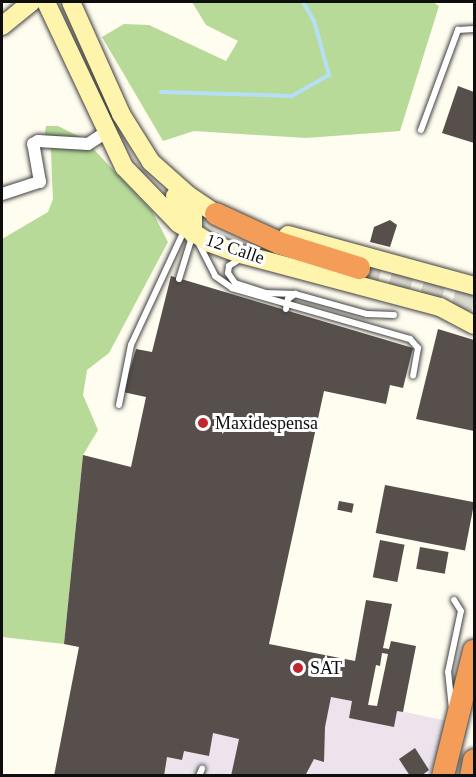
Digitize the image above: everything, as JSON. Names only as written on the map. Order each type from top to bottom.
[{"type":"highway","points":[[216,214],[279,243],[359,268]]},
{"type":"highway","points":[[443,776],[458,723],[474,651]]},
{"type":"highway","points":[[471,776],[474,760]]},
{"type":"main road","points":[[2,26],[32,2]]},
{"type":"main road","name":"12 Calle","points":[[46,2],[105,133],[138,184],[190,231],[257,258],[440,307],[474,325]]},
{"type":"main road","name":"12 Calle","points":[[71,2],[121,114],[152,162],[216,214],[315,237],[474,286]]},
{"type":"main road","points":[[152,162],[163,184],[193,214],[190,231]]},
{"type":"street","points":[[2,194],[40,182],[33,144],[38,141],[88,144],[105,133]]},
{"type":"lane","points":[[421,130],[458,30],[474,29]]},
{"type":"lane","points":[[179,279],[190,231]]},
{"type":"lane","points":[[190,231],[209,267],[222,282],[287,306],[362,324],[415,343],[418,354],[413,376]]},
{"type":"lane","points":[[119,405],[131,345],[190,231]]},
{"type":"lane","points":[[257,258],[232,262],[228,273],[230,279],[265,293],[295,294],[367,314],[394,315]]},
{"type":"lane","points":[[287,306],[295,294]]},
{"type":"lane","points":[[454,600],[460,620],[447,683],[458,723]]},
{"type":"lane","points":[[471,776],[474,767]]},
{"type":"shaded area","points":[[79,647],[447,721],[430,775],[54,776]]},
{"type":"green space","points":[[192,2],[433,2],[439,6],[400,131],[306,138],[194,131],[163,141],[102,37],[124,24],[149,25],[226,61],[238,41],[206,25]]},
{"type":"green space","points":[[46,126],[58,126],[84,139],[152,211],[168,242],[109,353],[87,370],[83,395],[98,430],[83,455],[64,644],[2,637],[2,239],[48,212],[53,199],[51,150],[44,139]]},
{"type":"building","points":[[458,86],[474,92],[474,143],[442,133]]},
{"type":"building","points":[[390,220],[397,225],[390,247],[370,242],[374,227]]},
{"type":"building","points":[[171,276],[413,348],[403,388],[390,385],[386,404],[324,391],[269,644],[355,661],[366,600],[392,604],[383,648],[389,649],[391,641],[416,646],[403,712],[397,711],[394,727],[349,718],[352,701],[331,697],[325,727],[324,762],[314,759],[305,776],[231,776],[239,739],[213,733],[209,756],[184,751],[182,760],[167,757],[164,776],[54,776],[79,647],[64,644],[83,455],[131,467],[146,397],[123,392],[136,349],[152,352]],"holes":[[[382,653],[388,654],[377,706],[368,705],[376,665],[380,666]]]},
{"type":"building","points":[[438,329],[474,340],[474,431],[416,419]]},
{"type":"building","points":[[385,485],[474,502],[465,550],[376,533]]},
{"type":"building","points":[[339,501],[354,504],[352,513],[337,510]]},
{"type":"building","points":[[380,540],[405,545],[397,582],[373,577]]},
{"type":"building","points":[[420,547],[449,552],[445,574],[416,569]]},
{"type":"building","points":[[415,748],[429,770],[421,776],[410,776],[399,759]]},
{"type":"waterway","points":[[161,92],[292,96],[329,75],[314,21],[303,2]]},
{"type":"tunnel","points":[[359,268],[474,301]]},
{"type":"place","name":"Maxidespensa","points":[[203,423]]},
{"type":"place","name":"SAT","points":[[298,668]]}]
